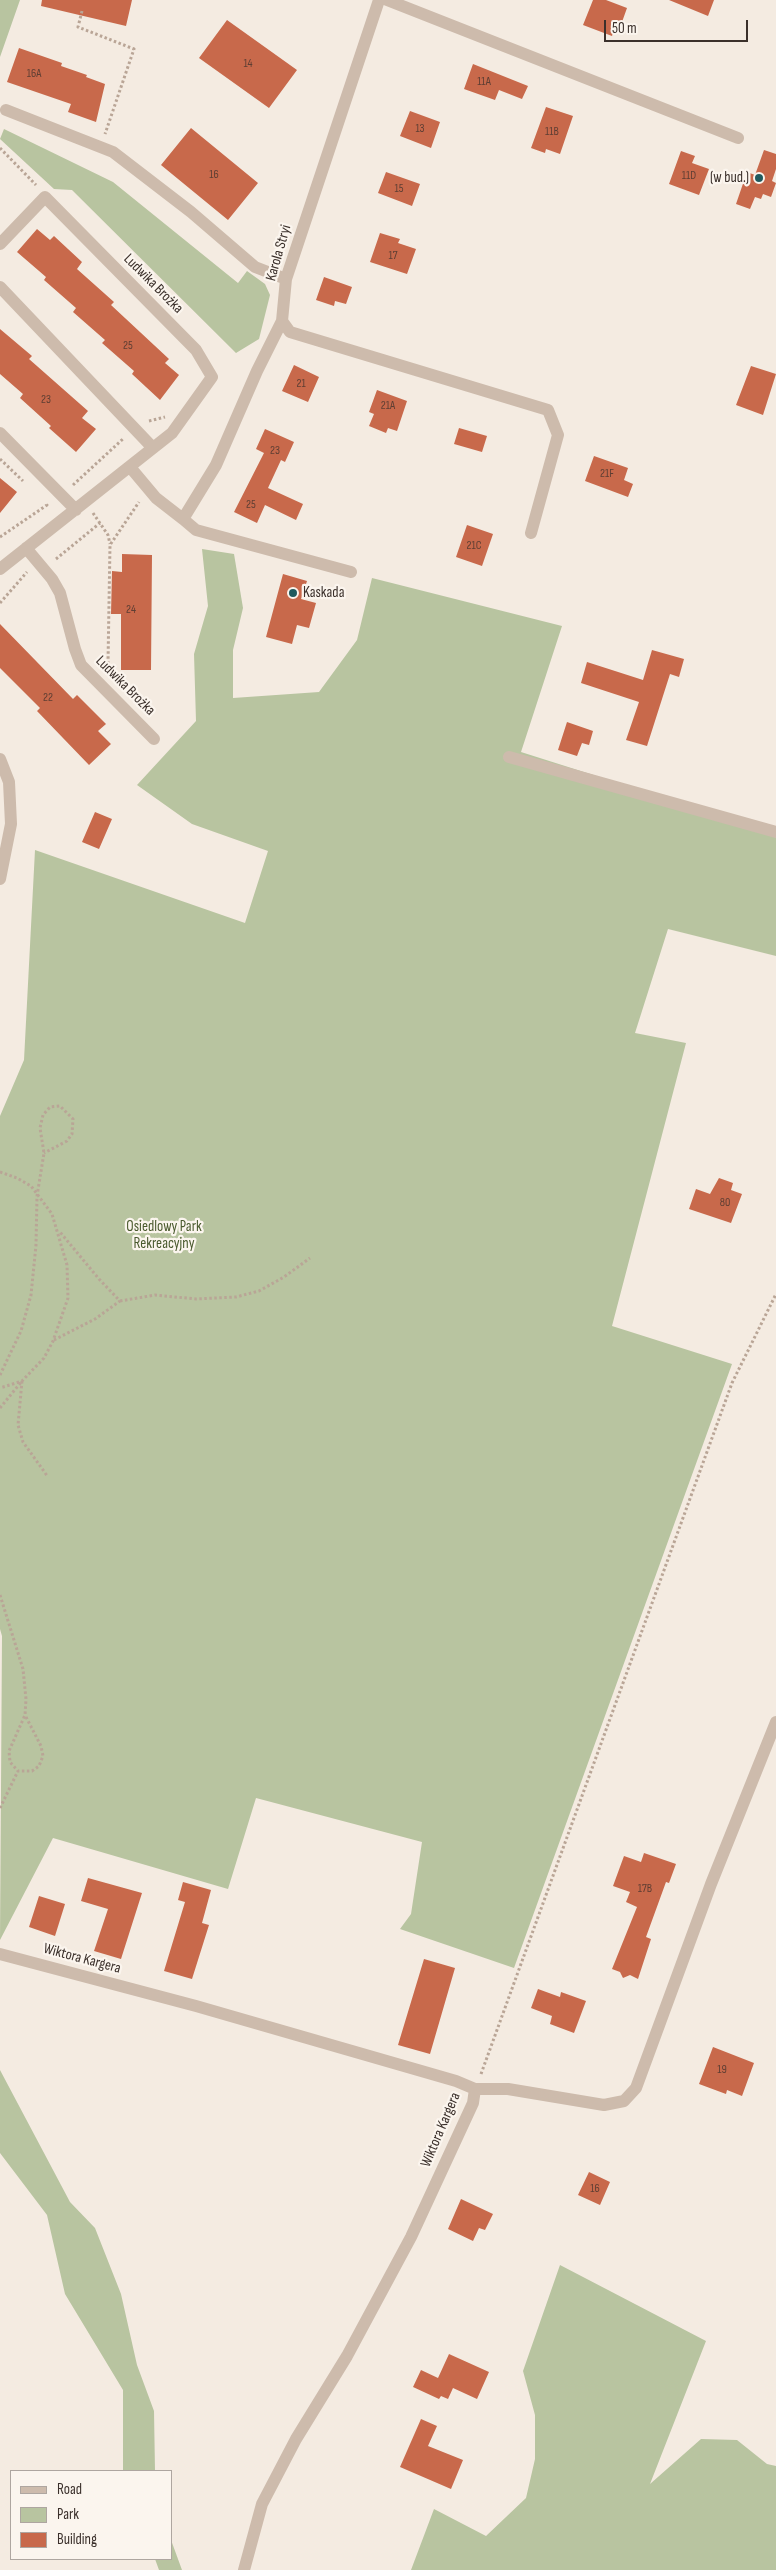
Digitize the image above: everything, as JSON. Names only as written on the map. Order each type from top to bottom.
[{"type":"street","name":"Karola Stryi","points":[[183,519],[216,465],[257,371],[282,321],[286,279],[379,0]]},
{"type":"street","points":[[387,0],[738,138]]},
{"type":"street","points":[[6,110],[112,152],[190,212],[255,267],[286,279]]},
{"type":"street","points":[[0,244],[45,198]]},
{"type":"street","name":"Ludwika Brożka","points":[[1,566],[81,506],[172,433],[212,376],[196,350],[45,198]]},
{"type":"street","points":[[0,287],[152,448]]},
{"type":"street","points":[[282,321],[290,332],[548,410],[558,436],[531,533]]},
{"type":"street","points":[[0,433],[62,495],[81,506]]},
{"type":"street","points":[[130,467],[156,498],[196,530],[351,572]]},
{"type":"street","name":"Ludwika Brożka","points":[[26,548],[52,579],[60,593],[74,649],[81,665],[154,739]]},
{"type":"street","points":[[509,757],[776,832]]},
{"type":"street","points":[[0,759],[8,782],[11,824],[0,879]]},
{"type":"street","points":[[475,2089],[508,2089],[604,2105],[624,2101],[636,2088],[715,1874],[776,1722]]},
{"type":"street","name":"Wiktora Kargera","points":[[0,1954],[196,2006],[447,2078],[475,2089],[473,2103],[411,2237],[348,2356],[296,2439],[262,2504],[244,2570]]},
{"type":"path","points":[[82,11],[78,27],[134,49],[107,128]]},
{"type":"path","points":[[0,148],[45,198]]},
{"type":"path","points":[[0,537],[62,495],[134,428],[143,423],[173,415]]},
{"type":"path","points":[[0,459],[27,485]]},
{"type":"path","points":[[110,545],[148,489]]},
{"type":"path","points":[[40,498],[47,505]]},
{"type":"path","points":[[81,506],[108,535],[110,545],[108,663],[124,683]]},
{"type":"path","points":[[0,1375],[21,1331],[31,1295],[36,1244],[37,1196],[44,1153],[40,1128],[43,1116],[50,1107],[60,1106],[73,1119],[72,1134],[67,1141],[44,1153]]},
{"type":"path","points":[[0,1172],[17,1178],[31,1186],[52,1214],[67,1265],[68,1298],[53,1341],[44,1358],[0,1408]]},
{"type":"path","points":[[57,1228],[99,1280],[120,1301]]},
{"type":"path","points":[[53,1341],[95,1318],[120,1301],[155,1296],[196,1299],[236,1297],[259,1291],[284,1277],[310,1258]]},
{"type":"path","points":[[475,2089],[732,1383],[776,1294]]},
{"type":"path","points":[[0,1388],[22,1381]]},
{"type":"path","points":[[22,1381],[18,1425],[23,1442],[48,1477]]},
{"type":"path","points":[[0,1595],[23,1669],[25,1715],[41,1746],[40,1766],[32,1771],[18,1771],[10,1762],[9,1751],[25,1715]]},
{"type":"path","points":[[0,1808],[18,1771]]},
{"type":"green space","points":[[0,0],[20,0],[0,57]]},
{"type":"green space","points":[[4,129],[113,182],[238,283],[247,271],[265,284],[270,295],[259,339],[236,353],[72,190],[54,189],[0,139]]},
{"type":"green space","name":"Osiedlowy Park Rekreacyjny","points":[[202,549],[234,554],[243,608],[233,650],[233,698],[319,692],[357,640],[372,578],[562,626],[521,752],[776,833],[776,956],[668,929],[635,1033],[686,1043],[612,1326],[732,1364],[514,1968],[400,1929],[411,1914],[422,1842],[256,1798],[228,1889],[53,1838],[0,1940],[2,1636],[0,1629],[0,1116],[24,1060],[35,850],[245,923],[268,851],[192,824],[137,785],[196,721],[194,654],[208,606]]},
{"type":"green space","points":[[0,2070],[70,2202],[95,2228],[121,2294],[137,2365],[154,2411],[155,2470],[123,2470],[123,2390],[65,2294],[47,2215],[0,2153]]},
{"type":"green space","points":[[560,2265],[706,2341],[650,2484],[701,2439],[737,2440],[767,2464],[776,2466],[776,2570],[411,2570],[434,2509],[486,2536],[526,2498],[535,2459],[535,2415],[523,2371]]},
{"type":"green space","points":[[172,2543],[182,2570],[159,2570],[155,2560],[172,2560]]},
{"type":"building","points":[[42,0],[132,0],[126,26],[41,6]]},
{"type":"building","points":[[593,0],[606,0],[627,8],[622,22],[617,21],[612,36],[583,25]]},
{"type":"building","points":[[669,0],[714,0],[708,16]]},
{"type":"building","points":[[227,20],[297,70],[269,108],[199,58]]},
{"type":"building","points":[[19,48],[62,63],[61,66],[87,75],[86,77],[105,84],[96,122],[68,112],[71,104],[7,82]]},
{"type":"building","points":[[473,64],[528,86],[522,99],[499,90],[495,100],[464,89]]},
{"type":"building","points":[[546,107],[573,116],[560,154],[546,149],[545,153],[531,148]]},
{"type":"building","points":[[410,111],[440,122],[431,148],[400,136]]},
{"type":"building","points":[[191,128],[258,183],[228,220],[161,165]]},
{"type":"building","name":"(w bud.)","points":[[764,150],[776,154],[776,169],[772,181],[776,183],[771,197],[763,194],[761,199],[755,197],[750,209],[736,204],[747,172],[755,175]]},
{"type":"building","points":[[681,151],[695,156],[692,163],[709,169],[699,195],[669,184]]},
{"type":"building","points":[[386,172],[420,184],[412,206],[378,193]]},
{"type":"building","points":[[37,229],[50,240],[54,236],[82,262],[77,269],[114,302],[111,305],[169,359],[165,363],[179,375],[160,400],[132,374],[134,371],[102,343],[105,340],[73,312],[76,308],[44,280],[46,277],[17,252]]},
{"type":"building","points":[[380,233],[400,239],[398,243],[416,249],[407,274],[370,262]]},
{"type":"building","points":[[324,277],[352,287],[346,304],[335,301],[334,306],[316,300]]},
{"type":"building","points":[[0,329],[32,356],[29,359],[88,411],[82,418],[96,429],[76,452],[49,428],[51,426],[20,398],[23,394],[0,374]]},
{"type":"building","points":[[294,365],[319,377],[308,402],[282,391]]},
{"type":"building","points":[[751,366],[776,374],[763,415],[736,405]]},
{"type":"building","points":[[377,390],[407,401],[397,431],[388,428],[386,433],[369,426],[374,414],[369,412]]},
{"type":"building","points":[[459,428],[487,436],[482,452],[454,444]]},
{"type":"building","points":[[265,429],[294,442],[285,462],[281,460],[268,488],[303,504],[296,520],[265,505],[257,523],[234,512],[264,453],[256,449]]},
{"type":"building","points":[[594,456],[628,468],[624,480],[633,484],[628,497],[585,481]]},
{"type":"building","points":[[0,478],[17,492],[0,513]]},
{"type":"building","points":[[467,525],[493,534],[482,566],[456,557]]},
{"type":"building","points":[[122,554],[152,555],[151,670],[121,670],[121,614],[111,614],[112,571],[122,572]]},
{"type":"building","points":[[283,574],[307,581],[301,599],[316,603],[309,628],[297,625],[292,644],[266,637]]},
{"type":"building","points":[[0,624],[73,699],[77,695],[106,724],[98,731],[111,744],[89,765],[37,711],[40,708],[0,668]]},
{"type":"building","points":[[652,650],[684,659],[679,677],[670,674],[647,746],[626,740],[639,702],[581,683],[587,662],[643,680]]},
{"type":"building","points":[[567,722],[593,731],[589,745],[582,743],[577,756],[558,750]]},
{"type":"building","points":[[95,812],[112,819],[99,849],[82,842]]},
{"type":"building","points":[[719,1178],[733,1183],[731,1190],[742,1194],[731,1223],[689,1209],[696,1189],[710,1194]]},
{"type":"building","points":[[644,1853],[676,1864],[669,1883],[666,1882],[646,1937],[651,1939],[638,1979],[630,1975],[623,1978],[620,1972],[612,1969],[637,1907],[626,1902],[630,1892],[613,1886],[624,1856],[641,1862]]},
{"type":"building","points":[[88,1878],[142,1893],[121,1959],[94,1951],[108,1909],[81,1901]]},
{"type":"building","points":[[183,1882],[211,1890],[202,1923],[209,1925],[192,1979],[164,1971],[185,1902],[178,1900]]},
{"type":"building","points":[[39,1896],[65,1904],[55,1936],[29,1927]]},
{"type":"building","points":[[424,1959],[455,1968],[430,2054],[398,2045]]},
{"type":"building","points":[[538,1989],[560,1997],[561,1992],[586,2001],[574,2033],[550,2024],[552,2016],[531,2008]]},
{"type":"building","points":[[713,2047],[754,2063],[742,2096],[727,2090],[726,2094],[699,2084]]},
{"type":"building","points":[[589,2172],[610,2182],[600,2205],[578,2195]]},
{"type":"building","points":[[461,2199],[493,2214],[485,2230],[479,2228],[473,2241],[448,2229]]},
{"type":"building","points":[[449,2354],[489,2372],[477,2399],[453,2388],[448,2399],[441,2396],[439,2399],[413,2387],[421,2370],[438,2378]]},
{"type":"building","points":[[421,2419],[437,2426],[428,2446],[463,2460],[451,2489],[400,2467]]},
{"type":"place","name":"(w bud.)","points":[[759,178]]},
{"type":"place","name":"Kaskada","points":[[293,593]]}]
